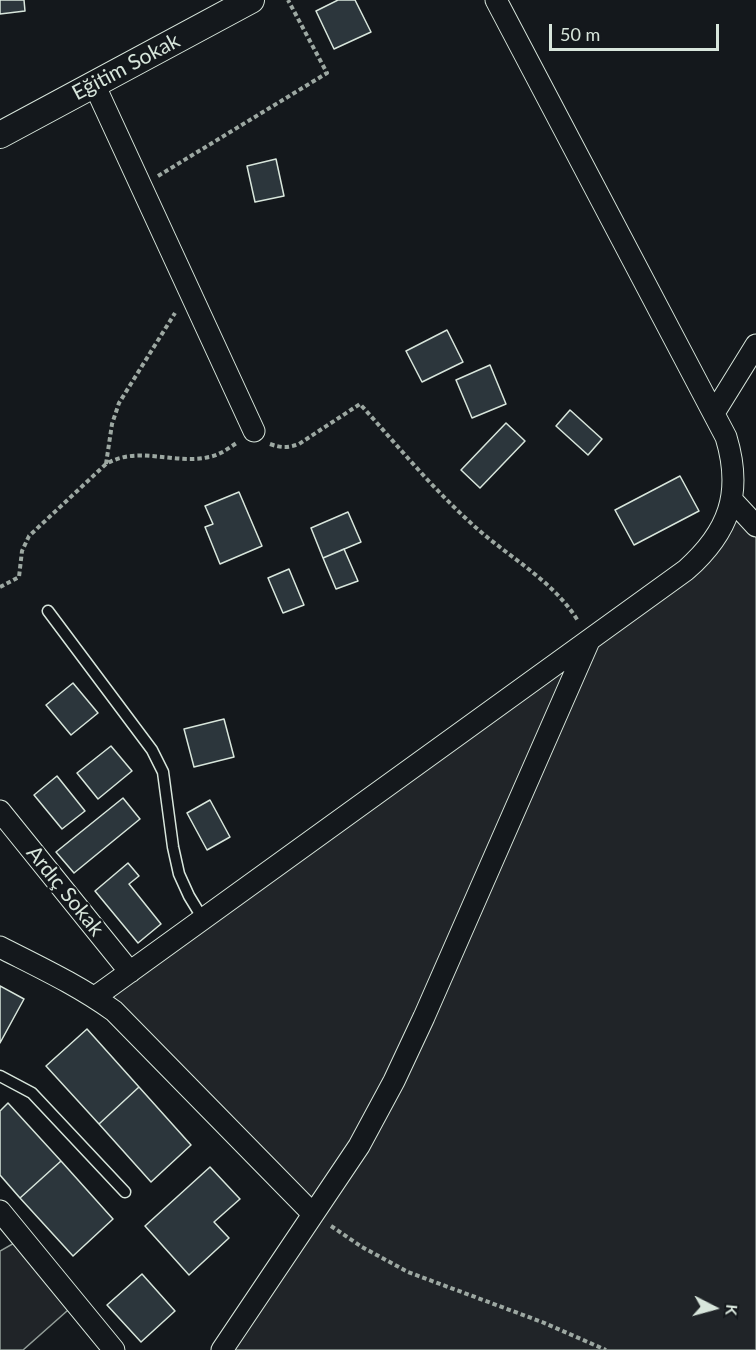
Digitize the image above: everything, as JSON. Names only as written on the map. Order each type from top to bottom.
[{"type":"street","name":"Eğitim Sokak","points":[[0,135],[251,0]]},
{"type":"street","points":[[95,998],[686,570],[705,552],[719,534],[732,500],[732,455],[726,436],[496,0]]},
{"type":"street","points":[[94,84],[254,431]]},
{"type":"street","points":[[714,413],[756,345]]},
{"type":"street","points":[[732,500],[756,526]]},
{"type":"street","points":[[222,1350],[359,1146],[394,1081],[590,639]]},
{"type":"street","name":"Ardıç Sokak","points":[[0,811],[130,972]]},
{"type":"street","points":[[0,947],[65,979],[114,1011],[312,1214]]},
{"type":"street","points":[[0,1211],[114,1350]]},
{"type":"lane","points":[[48,611],[152,750],[163,772],[179,874],[203,919]]},
{"type":"lane","points":[[0,1076],[32,1093],[125,1192]]},
{"type":"path","points":[[141,186],[327,73],[288,0]]},
{"type":"path","points":[[106,464],[112,424],[119,403],[173,319],[186,284]]},
{"type":"path","points":[[0,587],[18,577],[22,551],[29,536],[106,464],[116,458],[129,455],[194,459],[210,457],[224,451],[254,431],[265,442],[289,448],[299,444],[360,404],[438,491],[475,526],[551,588],[572,611],[590,639]]},
{"type":"path","points":[[312,1214],[362,1247],[408,1272],[542,1322],[606,1350]]},
{"type":"shaded area","points":[[732,500],[756,526],[756,1350],[222,1350],[312,1214],[95,997],[686,570]]},
{"type":"shaded area","points":[[23,1238],[76,1303],[23,1350],[0,1350],[0,1251]]},
{"type":"building","points":[[0,0],[24,0],[25,11],[0,14]]},
{"type":"building","points":[[338,0],[355,0],[371,32],[334,49],[316,11]]},
{"type":"building","points":[[276,159],[284,196],[255,202],[247,166]]},
{"type":"building","points":[[447,330],[463,362],[422,382],[406,351]]},
{"type":"building","points":[[490,365],[506,404],[472,418],[456,380]]},
{"type":"building","points":[[570,410],[602,439],[588,455],[556,426]]},
{"type":"building","points":[[506,423],[525,441],[480,488],[461,470]]},
{"type":"building","points":[[680,476],[699,511],[634,545],[615,510]]},
{"type":"building","points":[[239,492],[262,546],[220,564],[205,527],[213,524],[205,506]]},
{"type":"building","points":[[348,512],[361,542],[323,558],[311,528]]},
{"type":"building","points":[[344,549],[358,581],[336,589],[323,558]]},
{"type":"building","points":[[289,569],[304,605],[283,613],[268,578]]},
{"type":"building","points":[[73,683],[98,713],[71,735],[46,705]]},
{"type":"building","points":[[224,719],[234,757],[194,767],[184,729]]},
{"type":"building","points":[[111,746],[132,771],[98,799],[77,773]]},
{"type":"building","points":[[57,776],[85,811],[62,829],[34,795]]},
{"type":"building","points":[[123,798],[140,819],[74,873],[56,852]]},
{"type":"building","points":[[210,800],[230,837],[207,850],[187,813]]},
{"type":"building","points":[[128,863],[139,876],[129,884],[161,924],[138,943],[95,891]]},
{"type":"building","points":[[0,986],[24,999],[0,1043]]},
{"type":"building","points":[[87,1029],[139,1087],[99,1124],[46,1066]]},
{"type":"building","points":[[139,1087],[191,1145],[151,1182],[99,1124]]},
{"type":"building","points":[[8,1103],[61,1161],[20,1198],[0,1175],[0,1111]]},
{"type":"building","points":[[61,1161],[113,1219],[73,1256],[20,1198]]},
{"type":"building","points":[[210,1167],[240,1199],[214,1222],[229,1238],[189,1275],[145,1226]]},
{"type":"building","points":[[142,1274],[175,1311],[141,1342],[107,1305]]}]
